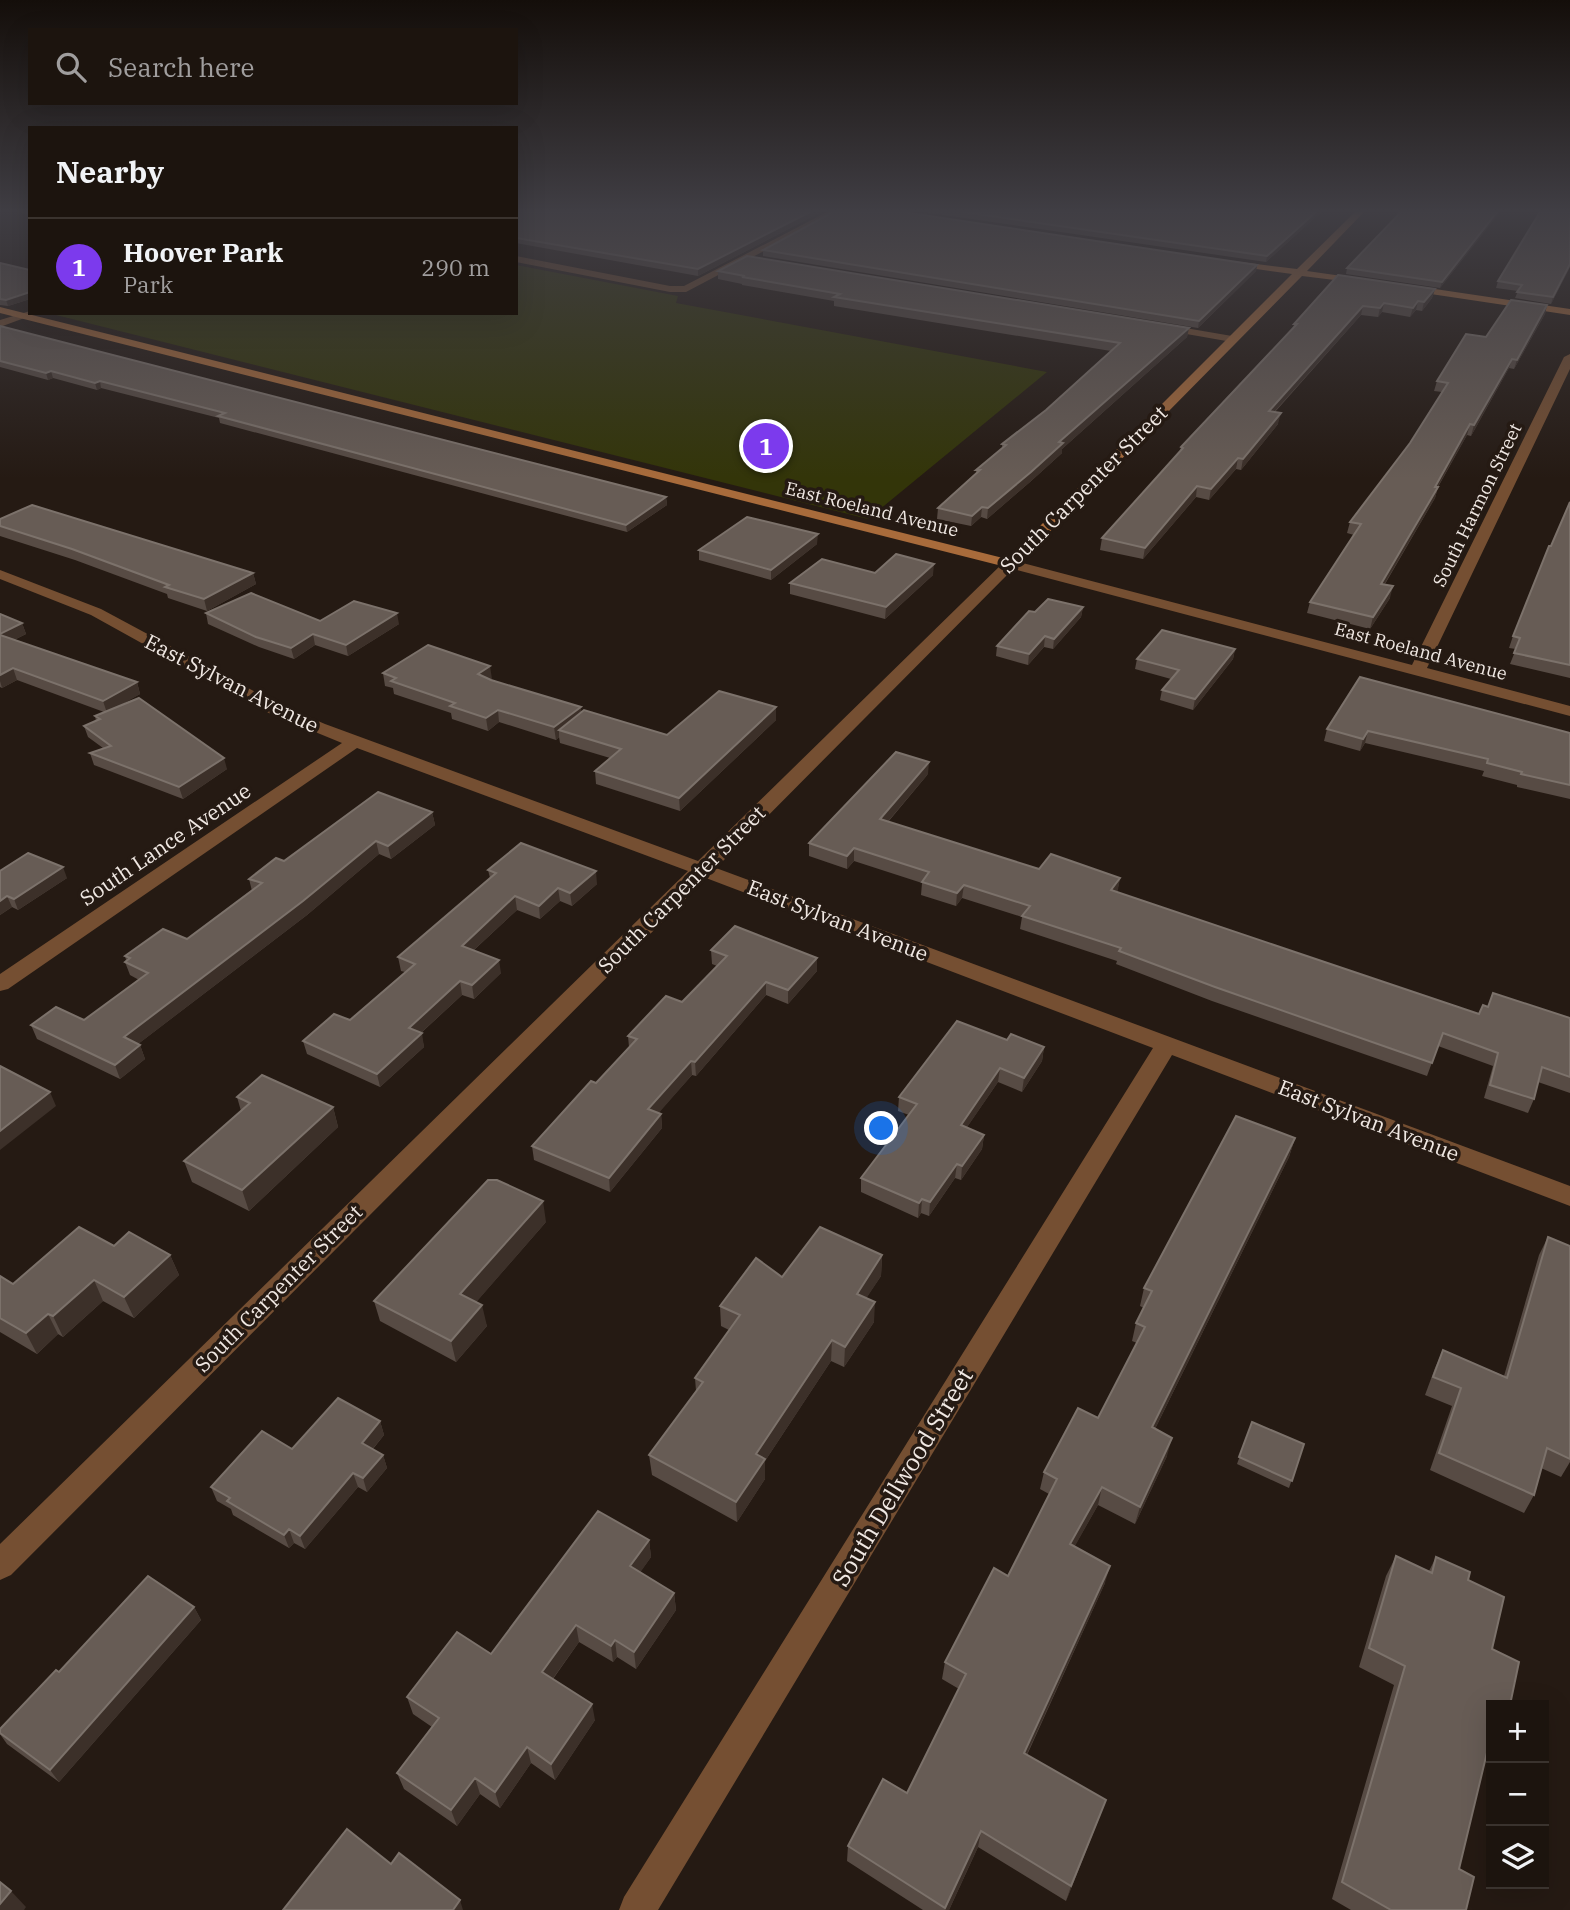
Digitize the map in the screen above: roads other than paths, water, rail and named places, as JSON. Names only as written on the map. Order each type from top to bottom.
[{"type":"street","name":"South Carpenter Street","points":[[0,1565],[1010,564],[1270,301]]},
{"type":"street","points":[[1495,301],[1570,312]]},
{"type":"street","name":"East Roeland Avenue","points":[[0,310],[28,315]]},
{"type":"street","points":[[0,324],[29,315]]},
{"type":"street","name":"East Roeland Avenue","points":[[29,315],[1010,564],[1570,710]]},
{"type":"street","points":[[1156,326],[1232,339]]},
{"type":"street","name":"South Harmon Street","points":[[1418,670],[1570,356]]},
{"type":"street","name":"East Sylvan Avenue","points":[[0,574],[96,612],[270,707],[355,741],[1570,1196]]},
{"type":"street","name":"South Lance Avenue","points":[[0,984],[355,741]]},
{"type":"street","name":"South Dellwood Street","points":[[637,1910],[1167,1044]]},
{"type":"place","name":"Hoover Park","points":[[766,446]]}]
